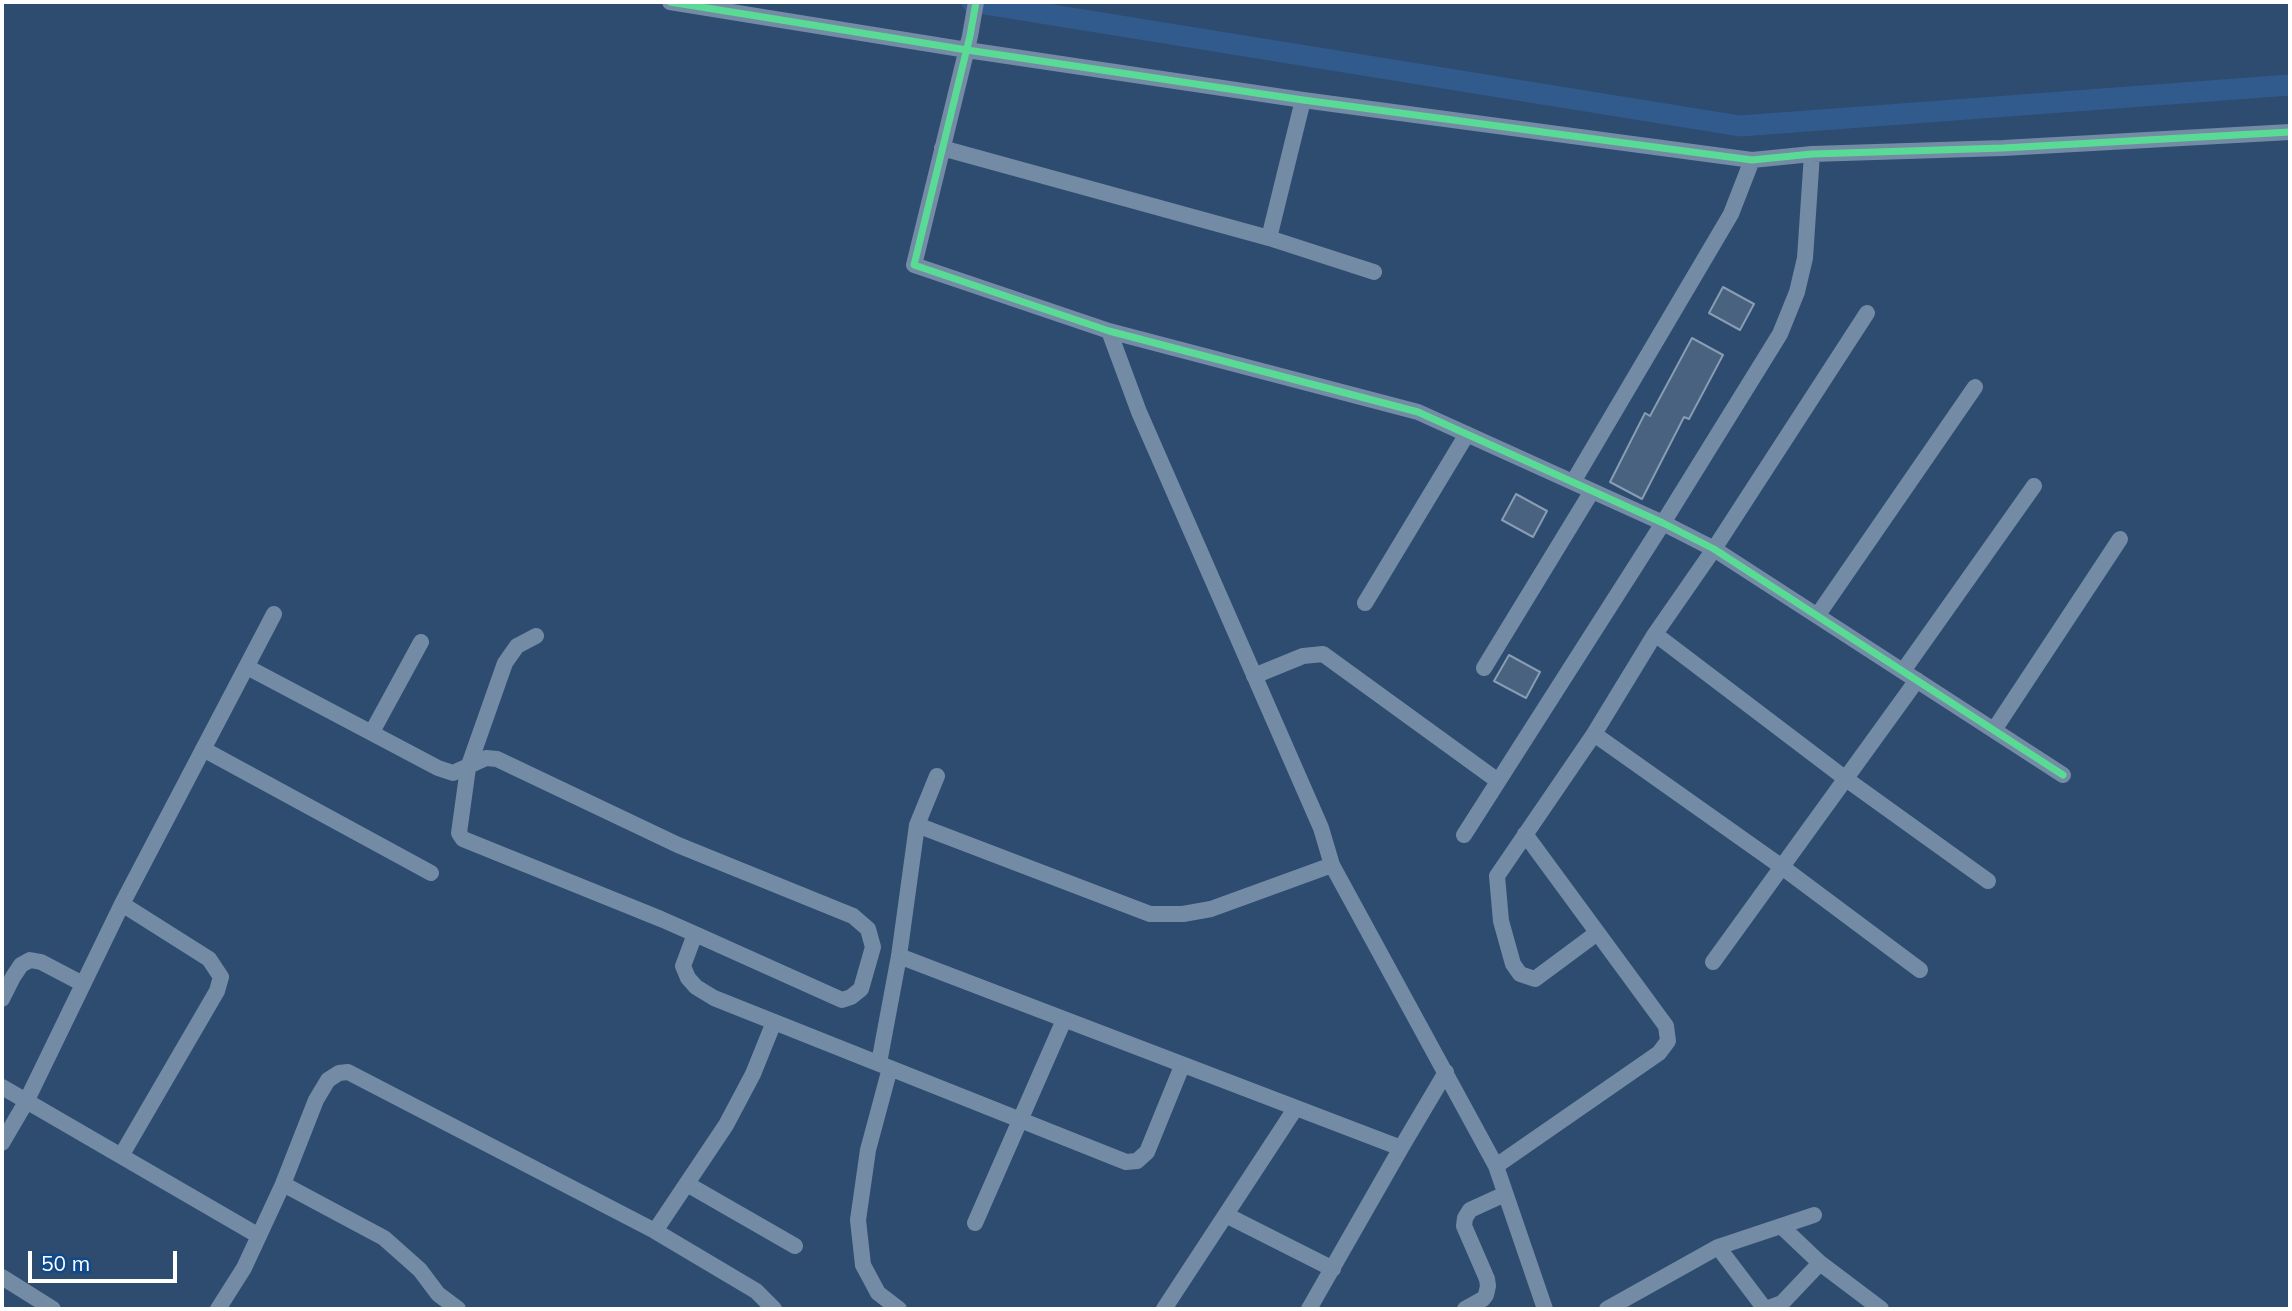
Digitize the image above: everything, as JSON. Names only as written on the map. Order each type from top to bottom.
[{"type":"street","points":[[670,2],[968,43],[1303,100],[1752,160],[1812,154],[2003,148],[2290,132]]},
{"type":"street","points":[[976,2],[914,265],[1110,331],[1418,412],[1663,523],[1714,549],[2063,775]]},
{"type":"street","points":[[1269,238],[1303,100]]},
{"type":"street","points":[[942,148],[1269,238],[1374,272]]},
{"type":"street","points":[[1464,835],[1780,334],[1797,292],[1805,258],[1812,154]]},
{"type":"street","points":[[1573,482],[1731,214],[1752,160]]},
{"type":"street","points":[[1597,933],[1535,979],[1520,974],[1513,964],[1501,921],[1497,876],[1594,734],[1655,634],[1714,549],[1867,313]]},
{"type":"street","points":[[1110,331],[1139,412],[1321,828],[1332,865],[1496,1166],[1545,1309]]},
{"type":"street","points":[[1817,616],[1975,387]]},
{"type":"street","points":[[1364,603],[1467,434]]},
{"type":"street","points":[[1713,962],[1846,779],[2034,486]]},
{"type":"street","points":[[1484,668],[1592,491]]},
{"type":"street","points":[[1994,730],[2120,539]]},
{"type":"street","points":[[2,1143],[26,1101],[122,904],[274,614]]},
{"type":"street","points":[[1655,634],[1846,779],[1987,881]]},
{"type":"street","points":[[247,667],[438,768],[453,773],[468,768],[486,758],[497,759],[678,845],[853,916],[868,929],[873,947],[861,989],[842,1000],[661,919],[463,839],[459,833],[468,768],[505,663],[517,646],[536,636]]},
{"type":"street","points":[[372,732],[421,642]]},
{"type":"street","points":[[1254,676],[1303,656],[1323,654],[1498,781]]},
{"type":"street","points":[[1594,734],[1782,867],[1920,970]]},
{"type":"street","points":[[203,749],[431,873]]},
{"type":"street","points":[[899,1309],[878,1293],[863,1265],[858,1220],[884,1065],[917,825],[937,776]]},
{"type":"street","points":[[917,825],[1150,914],[1183,914],[1211,909],[1332,865]]},
{"type":"street","points":[[1496,1166],[1659,1053],[1668,1041],[1666,1026],[1525,834]]},
{"type":"street","points":[[121,1156],[217,991],[221,977],[209,959],[122,904]]},
{"type":"street","points":[[695,934],[683,966],[696,987],[714,998],[1126,1162],[1137,1161],[1147,1152],[1182,1066]]},
{"type":"street","points":[[899,956],[1401,1148]]},
{"type":"street","points":[[2,999],[21,965],[30,960],[41,962],[83,984]]},
{"type":"street","points":[[975,1223],[1064,1020]]},
{"type":"street","points":[[655,1231],[726,1125],[753,1074],[774,1022]]},
{"type":"street","points":[[218,1309],[244,1268],[284,1184],[316,1100],[328,1080],[339,1073],[348,1072],[655,1231],[756,1291],[774,1309]]},
{"type":"street","points":[[1309,1309],[1446,1072]]},
{"type":"street","points":[[2,1087],[259,1236]]},
{"type":"street","points":[[1164,1309],[1295,1109]]},
{"type":"street","points":[[284,1184],[384,1238],[420,1270],[438,1294],[457,1309]]},
{"type":"street","points":[[687,1184],[795,1246]]},
{"type":"street","points":[[1465,1309],[1483,1299],[1488,1286],[1464,1226],[1465,1217],[1470,1210],[1506,1194]]},
{"type":"street","points":[[1226,1215],[1333,1269]]},
{"type":"street","points":[[1607,1309],[1718,1247],[1814,1215]]},
{"type":"street","points":[[1781,1226],[1820,1264],[1871,1306]]},
{"type":"street","points":[[1718,1247],[1775,1308],[1820,1264]]},
{"type":"street","points":[[2,1277],[53,1309]]},
{"type":"building","points":[[1723,287],[1754,304],[1740,330],[1709,313]]},
{"type":"building","points":[[1692,338],[1723,355],[1689,419],[1684,417],[1642,499],[1610,482],[1645,413],[1650,416]]},
{"type":"building","points":[[1516,494],[1547,511],[1533,537],[1502,520]]},
{"type":"building","points":[[1509,655],[1540,672],[1526,698],[1494,681]]},
{"type":"waterway","points":[[972,2],[1740,126],[2290,85]]},
{"type":"cycle path","points":[[670,2],[1303,100],[1752,160],[1812,154],[2003,148],[2290,132]]},
{"type":"cycle path","points":[[976,2],[914,265],[1109,331],[1418,412],[1663,523],[1714,549],[2063,775]]}]
